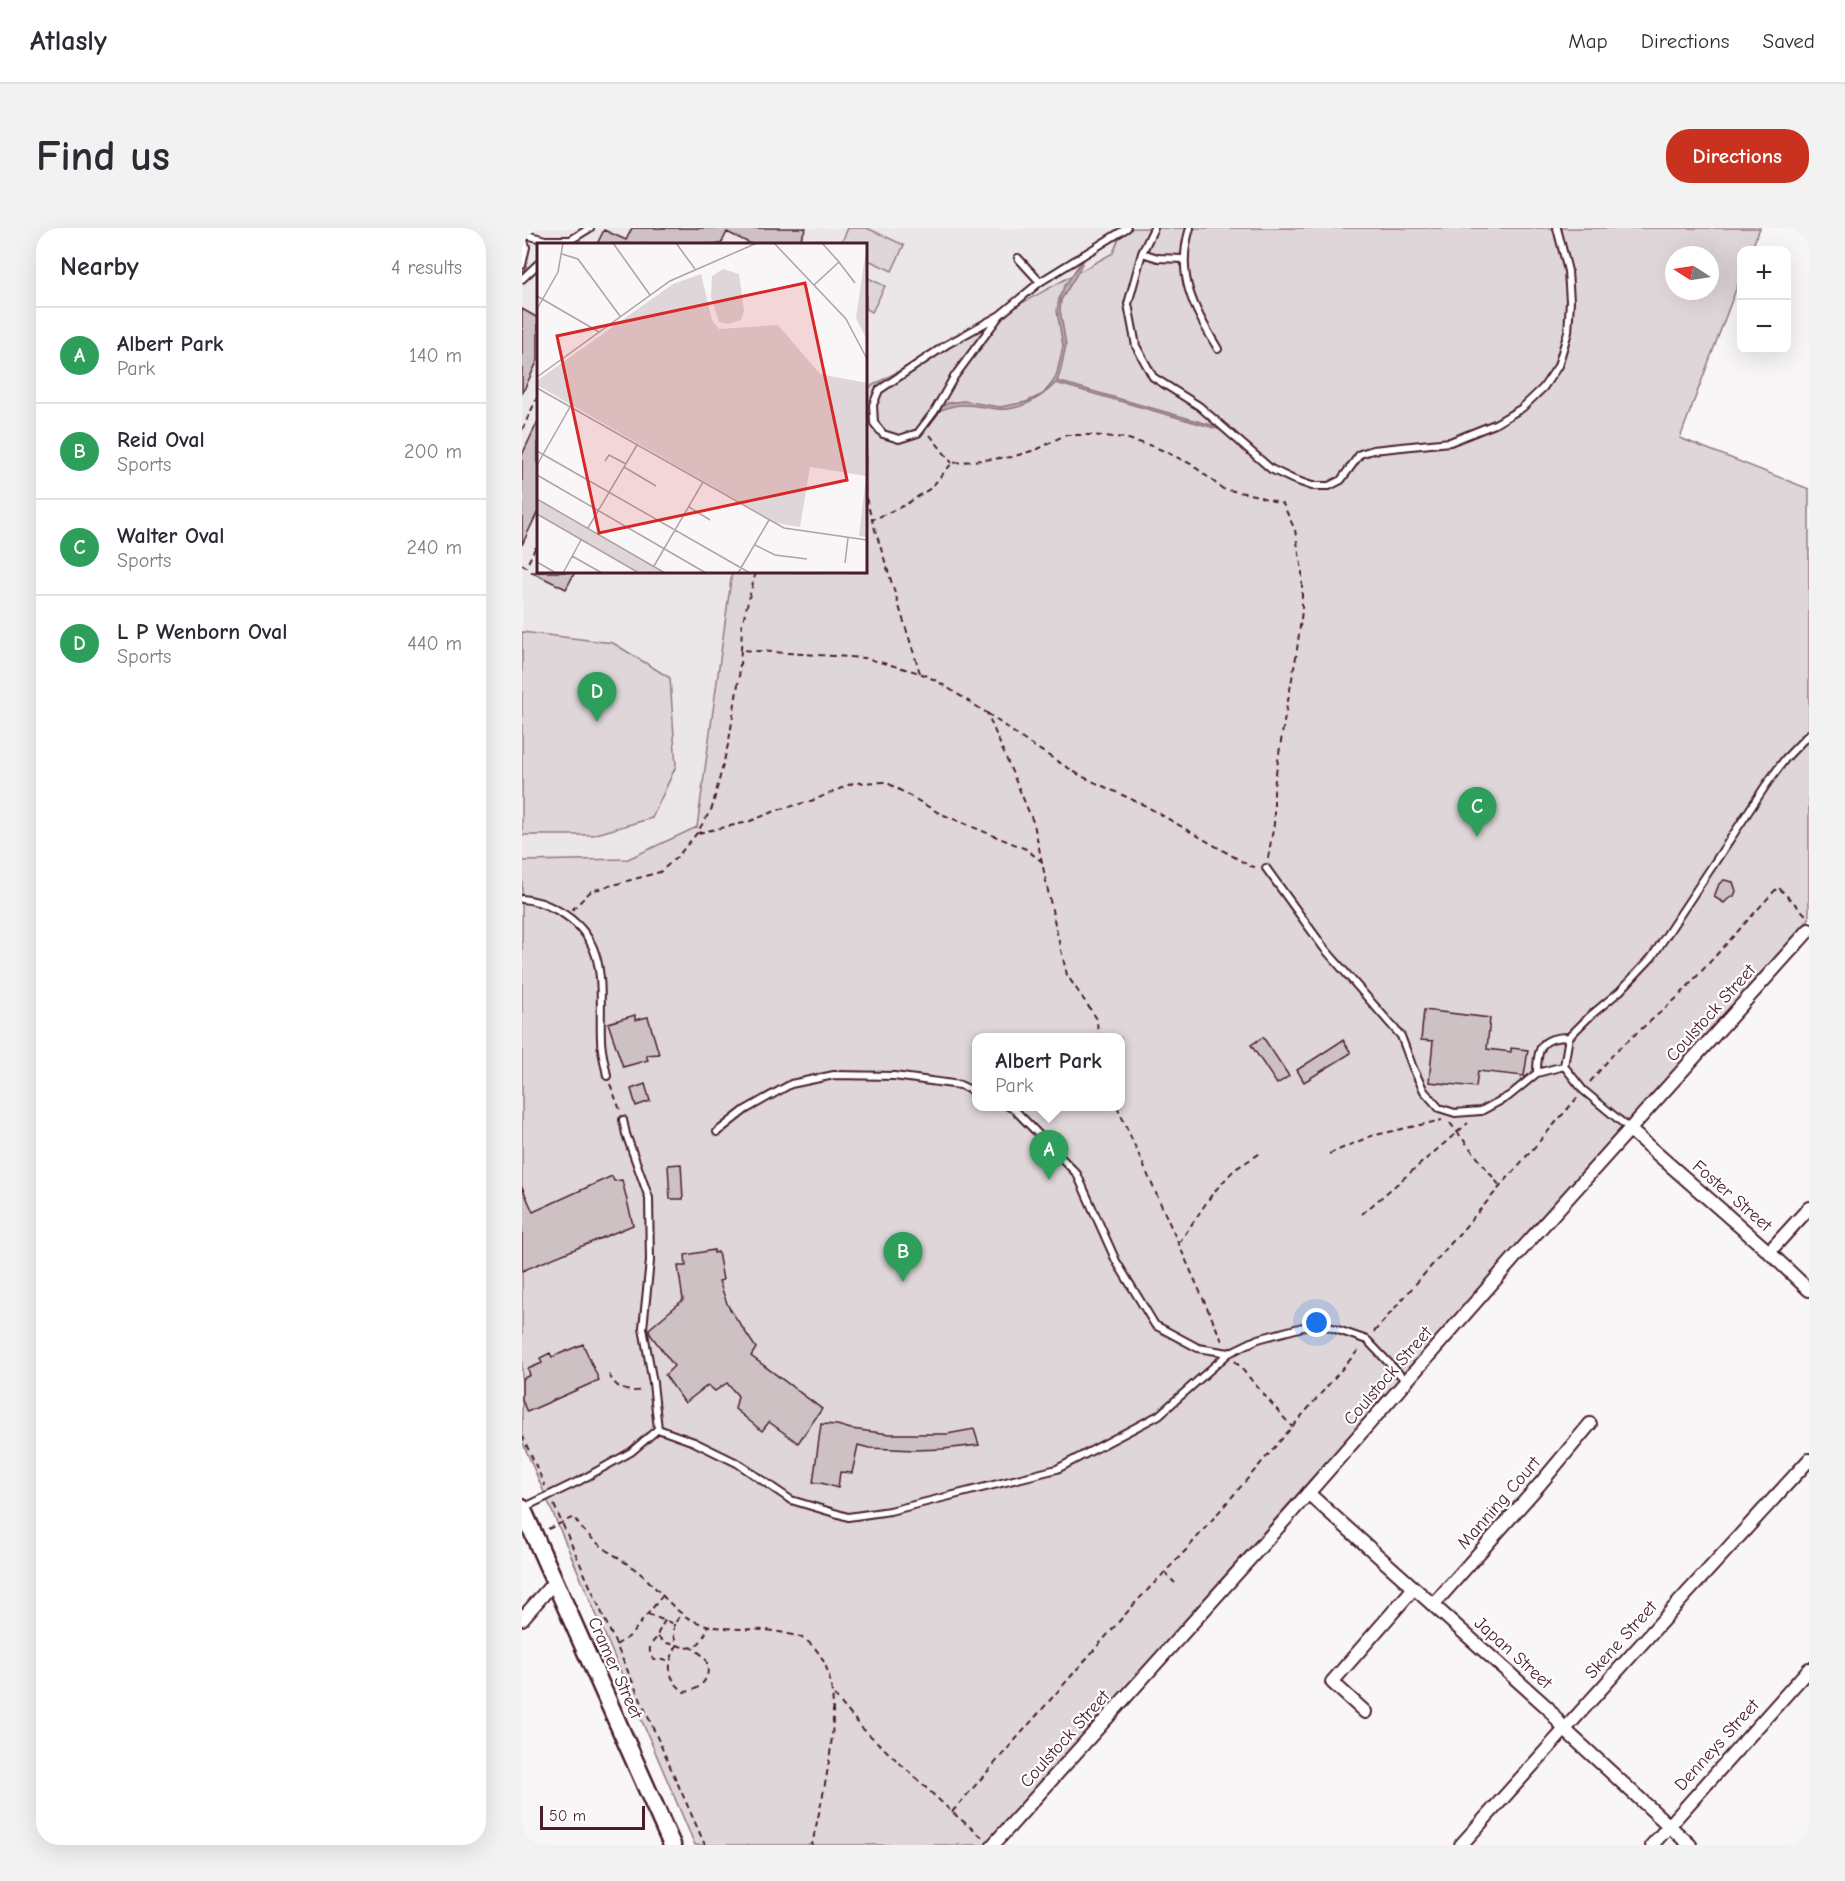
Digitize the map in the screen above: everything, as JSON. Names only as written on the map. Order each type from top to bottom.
[{"type":"street","name":"Coulstock Street","points":[[990,1844],[1308,1493],[1809,930]]},
{"type":"street","name":"Foster Street","points":[[1630,1130],[1809,1290]]},
{"type":"street","points":[[1769,1252],[1809,1208]]},
{"type":"street","name":"Manning Court","points":[[1433,1605],[1590,1424]]},
{"type":"street","name":"Skene Street","points":[[1461,1845],[1809,1460]]},
{"type":"street","name":"Japan Street","points":[[1308,1493],[1548,1708],[1564,1729],[1690,1845]]},
{"type":"street","name":"Cramer Street","points":[[522,1508],[672,1845]]},
{"type":"street","points":[[522,1619],[555,1581]]},
{"type":"street","points":[[1365,1712],[1332,1682],[1413,1588]]},
{"type":"street","name":"Denneys Street","points":[[1652,1845],[1809,1669]]},
{"type":"lane","points":[[522,265],[526,247],[523,233],[545,240],[567,242],[590,228]]},
{"type":"lane","points":[[1000,315],[954,377],[918,433],[899,439],[883,434],[874,423],[873,405],[879,390],[946,345],[1000,315],[1040,282],[1127,228]]},
{"type":"lane","points":[[1154,228],[1143,253],[1128,304],[1136,346],[1153,377],[1199,406],[1271,469],[1312,486],[1329,486],[1341,480],[1360,454],[1373,450],[1450,442],[1495,424],[1522,408],[1543,388],[1558,366],[1568,332],[1570,301],[1568,271],[1557,228]]},
{"type":"lane","points":[[1190,228],[1183,259],[1188,290],[1199,317],[1218,349]]},
{"type":"lane","points":[[1143,253],[1158,258],[1183,259]]},
{"type":"lane","points":[[1018,258],[1040,282]]},
{"type":"lane","points":[[522,279],[537,265]]},
{"type":"lane","points":[[1630,1130],[1583,1090],[1564,1066],[1569,1037],[1590,1016],[1620,992],[1652,957],[1766,785],[1785,759],[1809,734]]},
{"type":"lane","points":[[1266,868],[1324,948],[1401,1036],[1424,1090],[1439,1108],[1455,1113],[1481,1111],[1509,1096],[1537,1073],[1564,1066]]},
{"type":"lane","points":[[522,900],[545,904],[566,915],[596,950],[601,986],[601,1041],[607,1076]]},
{"type":"lane","points":[[1537,1073],[1539,1048],[1546,1041],[1556,1037],[1569,1037]]},
{"type":"lane","points":[[717,1132],[744,1110],[791,1084],[834,1076],[894,1076],[960,1085],[972,1091]]},
{"type":"lane","points":[[1016,1111],[1077,1174],[1116,1261],[1155,1325],[1198,1348],[1229,1353]]},
{"type":"lane","points":[[623,1120],[649,1198],[650,1261],[643,1328],[653,1386],[657,1429]]},
{"type":"lane","points":[[657,1429],[694,1442],[737,1462],[791,1500],[848,1517],[890,1511],[1057,1469],[1160,1415],[1229,1353],[1258,1339],[1318,1323],[1367,1340],[1407,1381]]},
{"type":"lane","points":[[522,1508],[581,1480],[631,1452],[657,1429]]},
{"type":"path","points":[[522,430],[537,398]]},
{"type":"path","points":[[923,426],[952,463]]},
{"type":"path","points":[[741,650],[865,658],[920,673],[937,681],[1081,776],[1144,806],[1250,866],[1266,868],[1274,824],[1274,786],[1302,610],[1302,571],[1295,530],[1283,504],[1223,489],[1191,464],[1155,447],[1125,438],[1065,435],[1038,449],[1012,457],[952,463],[931,488],[905,505],[872,520]]},
{"type":"path","points":[[867,502],[920,673]]},
{"type":"path","points":[[522,564],[526,567],[537,544]]},
{"type":"path","points":[[566,915],[591,891],[660,872],[678,856],[697,833],[712,808],[729,741],[739,678],[742,624],[756,573]]},
{"type":"path","points":[[987,713],[1034,824],[1068,975],[1097,1020],[1098,1033]]},
{"type":"path","points":[[697,833],[748,822],[778,810],[814,800],[853,783],[886,782],[939,813],[1026,849],[1041,861]]},
{"type":"path","points":[[952,1812],[1164,1572],[1187,1549],[1615,1052],[1679,996],[1778,887],[1809,918]]},
{"type":"path","points":[[607,1076],[623,1120]]},
{"type":"path","points":[[1120,1111],[1220,1338],[1257,1388],[1292,1427]]},
{"type":"path","points":[[1362,1214],[1481,1111]]},
{"type":"path","points":[[1329,1154],[1371,1136],[1448,1119],[1500,1186]]},
{"type":"path","points":[[1179,1243],[1212,1192],[1234,1170],[1262,1152]]},
{"type":"path","points":[[609,1374],[617,1386],[629,1391],[653,1386]]},
{"type":"path","points":[[522,1435],[705,1845]]},
{"type":"path","points":[[534,1536],[574,1517],[578,1525],[591,1537],[639,1571],[693,1620],[738,1629],[768,1629],[801,1638],[817,1651],[826,1665],[833,1695],[832,1738],[812,1845]]},
{"type":"path","points":[[1164,1572],[1175,1583]]},
{"type":"path","points":[[616,1645],[630,1636],[663,1595]]},
{"type":"path","points":[[683,1613],[674,1624],[676,1645],[669,1660],[670,1673],[676,1685],[684,1692],[693,1692],[703,1684],[708,1671],[706,1660],[691,1647]]},
{"type":"path","points":[[647,1614],[674,1624]]},
{"type":"path","points":[[665,1620],[658,1637],[649,1647],[650,1655],[654,1660],[669,1660]]},
{"type":"path","points":[[658,1637],[666,1643],[684,1648],[695,1647],[703,1639],[709,1625]]},
{"type":"path","points":[[833,1695],[862,1728],[952,1812],[990,1844]]},
{"type":"shaded area","points":[[522,228],[1123,228],[1113,253],[867,388],[867,243],[537,243],[537,573],[732,573],[697,827],[628,859],[522,861]]},
{"type":"shaded area","points":[[848,228],[867,228],[904,245],[892,271],[867,259],[867,243],[841,243]]},
{"type":"shaded area","points":[[1123,228],[1760,228],[1753,246],[1737,246],[1737,287],[1680,438],[1809,489],[1809,919],[985,1845],[695,1845],[522,1441],[522,861],[628,859],[697,827],[732,573],[867,573],[867,388],[1113,253]]},
{"type":"shaded area","points":[[1087,253],[1061,300],[1060,310],[1066,345],[1057,381],[1225,429],[1228,432],[1056,383],[1044,394],[1014,408],[998,409],[961,405],[934,412],[948,403],[963,401],[1000,407],[1026,402],[1043,394],[1057,373],[1063,346],[1057,311],[1059,299],[1064,287]]},
{"type":"shaded area","points":[[867,277],[885,286],[872,312],[867,310]]},
{"type":"shaded area","points":[[522,632],[613,643],[670,678],[676,766],[652,818],[593,835],[522,835]]},
{"type":"building","points":[[632,228],[806,228],[798,243],[749,243],[727,232],[722,243],[598,243],[604,230],[626,240]]},
{"type":"building","points":[[522,309],[537,317],[537,362],[522,394]]},
{"type":"building","points":[[537,423],[537,513],[522,545],[522,455]]},
{"type":"building","points":[[531,572],[574,573],[566,589]]},
{"type":"building","points":[[1724,880],[1733,882],[1736,891],[1734,896],[1724,903],[1714,897],[1719,884]]},
{"type":"building","points":[[1424,1010],[1490,1018],[1487,1049],[1511,1052],[1511,1048],[1528,1050],[1524,1076],[1478,1071],[1476,1087],[1429,1082],[1433,1041],[1421,1040]]},
{"type":"building","points":[[635,1015],[635,1020],[648,1017],[659,1054],[646,1055],[648,1060],[623,1067],[608,1023]]},
{"type":"building","points":[[1263,1037],[1289,1076],[1277,1084],[1251,1045]]},
{"type":"building","points":[[1343,1040],[1351,1053],[1304,1082],[1297,1070]]},
{"type":"building","points":[[645,1084],[650,1101],[636,1106],[631,1089]]},
{"type":"building","points":[[681,1164],[683,1199],[670,1199],[668,1165]]},
{"type":"building","points":[[612,1176],[614,1181],[622,1180],[633,1225],[522,1271],[522,1187],[533,1212]]},
{"type":"building","points":[[714,1250],[714,1253],[718,1252],[723,1280],[719,1281],[728,1306],[756,1348],[751,1356],[822,1409],[798,1443],[769,1422],[762,1431],[735,1409],[738,1396],[727,1383],[715,1391],[708,1385],[685,1403],[665,1375],[674,1366],[650,1334],[649,1329],[683,1300],[678,1266],[686,1266],[685,1255]]},
{"type":"building","points":[[583,1344],[599,1380],[527,1412],[522,1400],[522,1379],[530,1375],[528,1369],[542,1363],[540,1358],[550,1353],[552,1357]]},
{"type":"building","points":[[821,1424],[890,1434],[947,1434],[974,1429],[979,1445],[915,1450],[869,1448],[858,1445],[852,1473],[840,1472],[838,1488],[813,1483]]},
{"type":"place","name":"L P Wenborn Oval","points":[[597,722]]},
{"type":"place","name":"Walter Oval","points":[[1477,837]]},
{"type":"place","name":"Albert Park","points":[[1049,1180]]},
{"type":"place","name":"Reid Oval","points":[[903,1282]]}]
